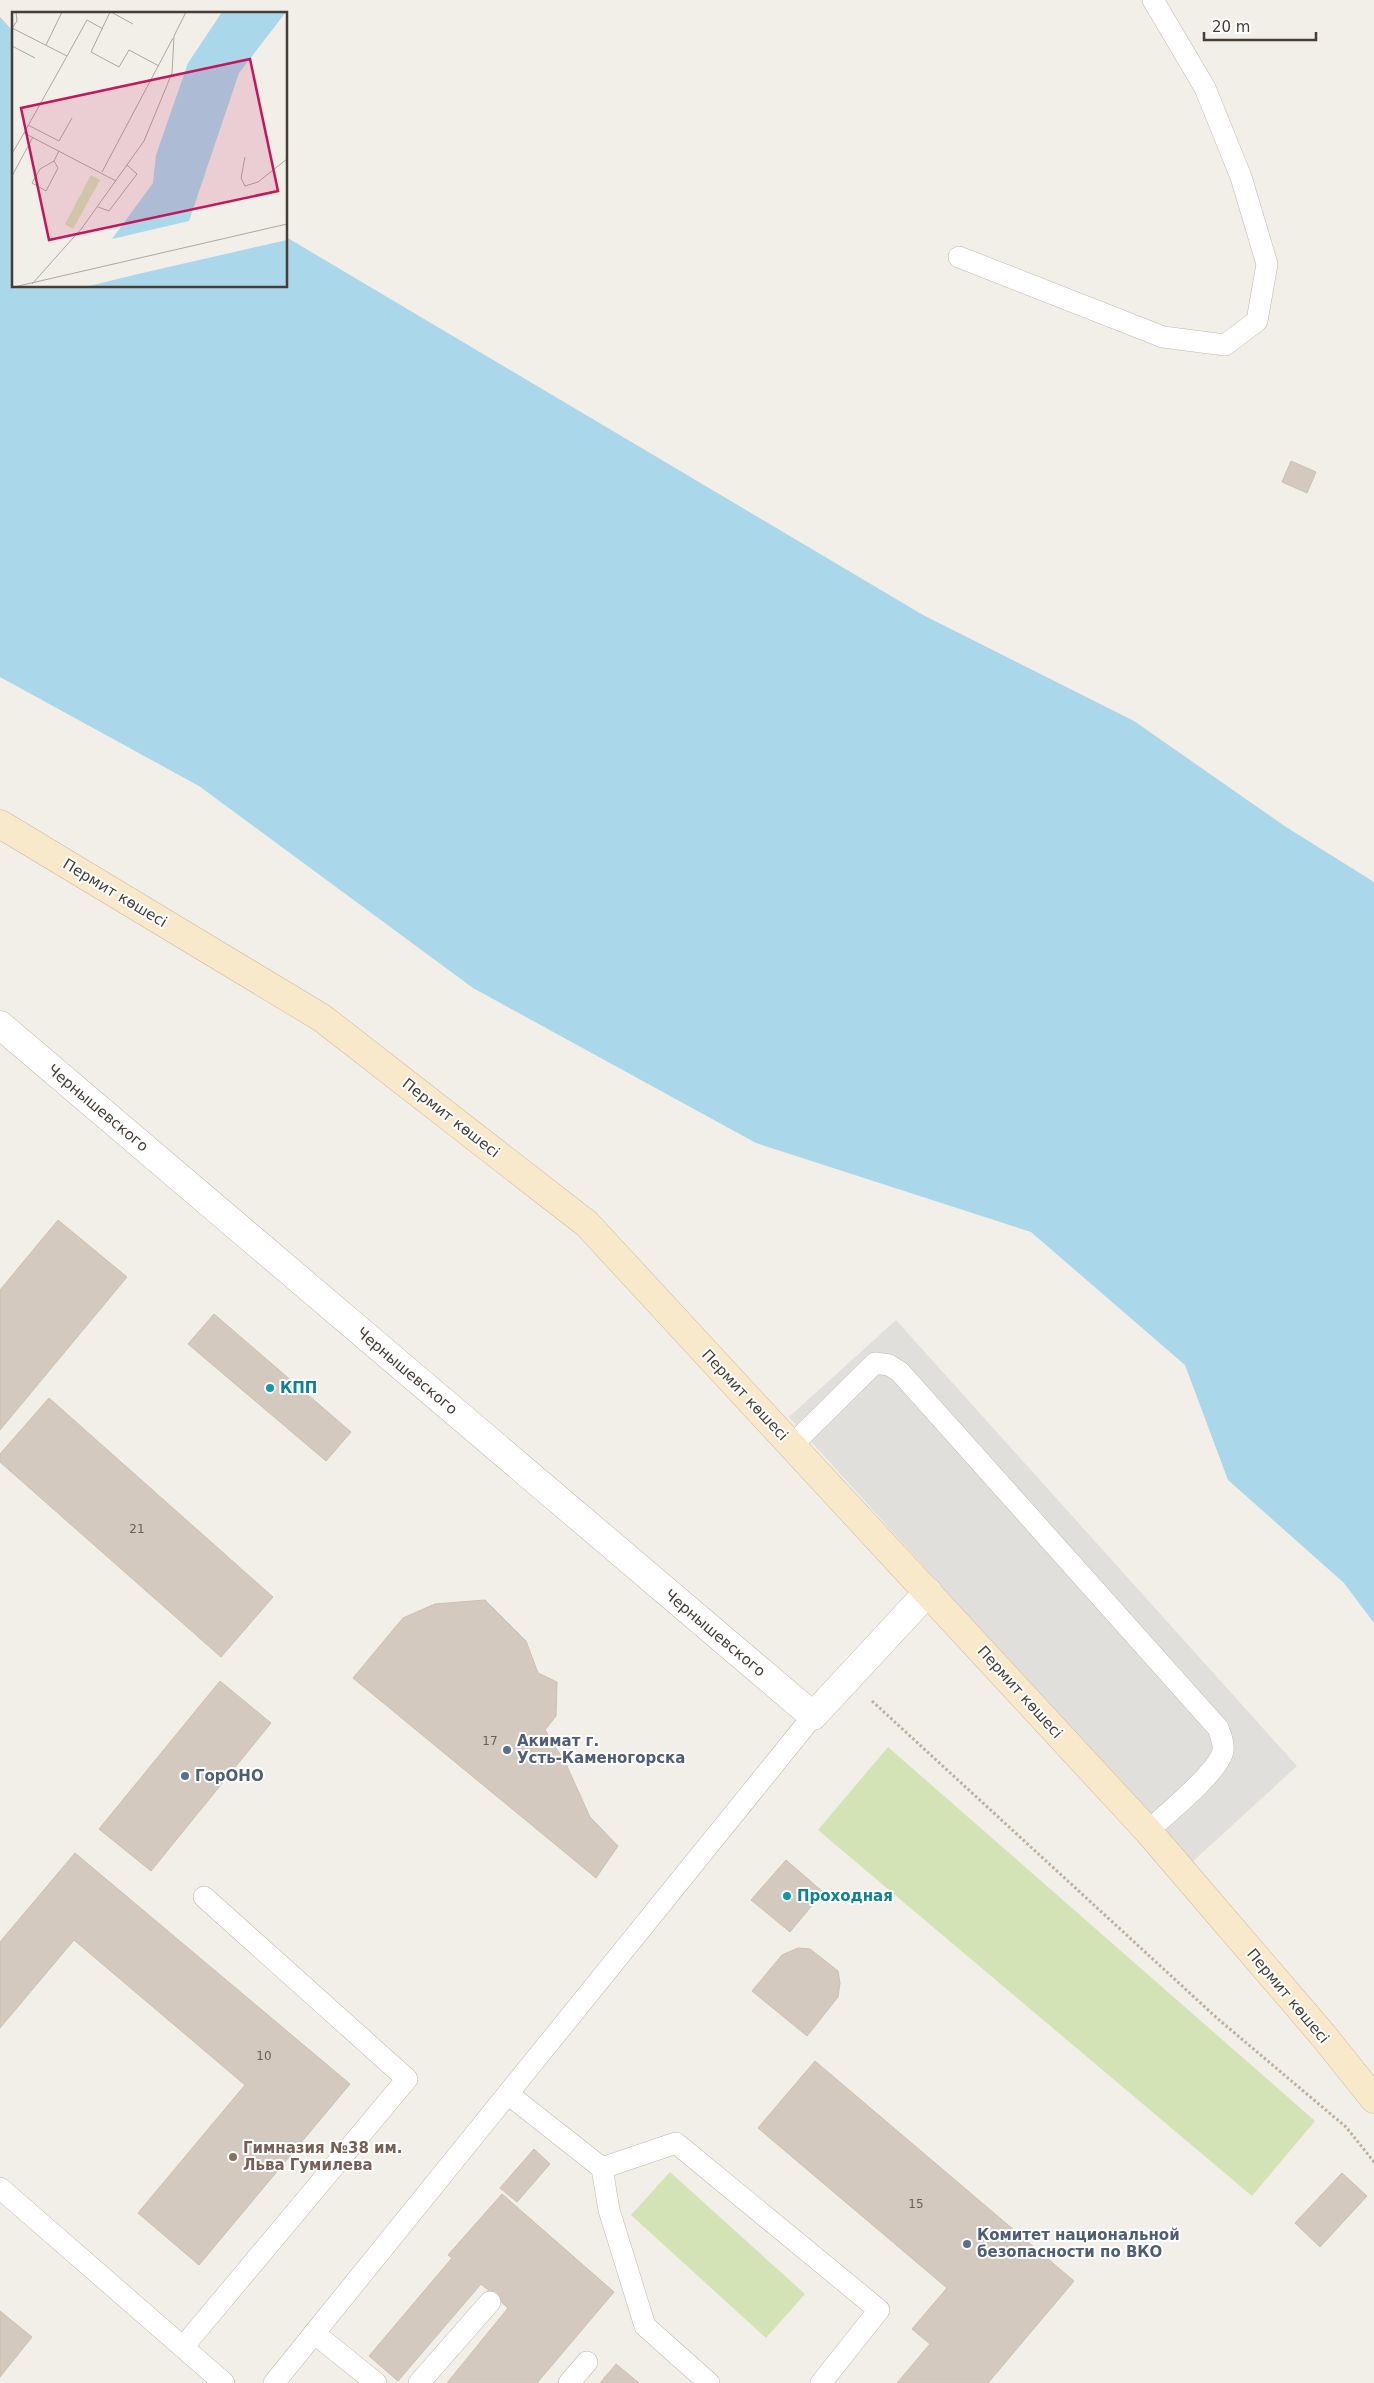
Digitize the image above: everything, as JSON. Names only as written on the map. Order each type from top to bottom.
[{"type":"main road","name":"Пермит көшесі","points":[[0,824],[322,1018],[586,1224],[1148,1831],[1322,2034],[1374,2099]]},
{"type":"street","name":"Чернышевского","points":[[0,1025],[813,1716]]},
{"type":"street","points":[[813,1716],[928,1592]]},
{"type":"lane","points":[[959,257],[1163,337],[1225,345],[1257,321],[1267,264],[1241,177],[1205,88],[1153,0]]},
{"type":"lane","points":[[792,1445],[875,1363],[889,1365],[900,1372],[1218,1728],[1223,1752],[1216,1767],[1148,1831]]},
{"type":"lane","points":[[274,2383],[813,1716]]},
{"type":"lane","points":[[183,2347],[407,2079],[204,1897]]},
{"type":"lane","points":[[508,2094],[602,2168],[610,2210],[645,2326],[709,2383]]},
{"type":"lane","points":[[602,2168],[676,2142],[879,2310],[821,2383]]},
{"type":"lane","points":[[0,2188],[224,2383]]},
{"type":"lane","points":[[419,2383],[490,2302]]},
{"type":"lane","points":[[314,2333],[376,2383]]},
{"type":"lane","points":[[569,2383],[587,2362]]},
{"type":"path","points":[[865,1694],[988,1810],[1218,2019],[1346,2127],[1374,2162]]},
{"type":"green space","points":[[888,1747],[1315,2121],[1252,2196],[818,1830]]},
{"type":"green space","points":[[670,2172],[805,2294],[766,2338],[631,2215]]},
{"type":"shaded area","points":[[896,1320],[1297,1766],[1191,1863],[789,1417]]},
{"type":"water","points":[[0,17],[12,30],[12,288],[288,288],[288,238],[923,615],[1134,721],[1286,827],[1374,882],[1374,1623],[1344,1583],[1228,1480],[1185,1365],[1031,1232],[756,1143],[473,988],[199,786],[0,677]]},
{"type":"building","points":[[1291,461],[1316,472],[1307,493],[1282,482]]},
{"type":"building","points":[[58,1220],[127,1277],[0,1430],[0,1290]]},
{"type":"building","name":"КПП","points":[[214,1314],[351,1432],[326,1461],[188,1344]]},
{"type":"building","points":[[49,1398],[273,1597],[221,1657],[0,1462],[0,1454]]},
{"type":"building","points":[[485,1600],[526,1641],[538,1673],[557,1682],[556,1716],[545,1730],[566,1764],[590,1817],[618,1846],[596,1878],[353,1678],[403,1618],[435,1604]]},
{"type":"building","name":"ГорОНО","points":[[220,1681],[271,1723],[151,1871],[99,1829]]},
{"type":"building","name":"Гимназия №38 им. Льва Гумилева","points":[[75,1853],[350,2084],[199,2265],[138,2213],[245,2085],[74,1940],[0,2028],[0,1942]]},
{"type":"building","name":"Проходная","points":[[786,1860],[823,1892],[790,1932],[751,1900]]},
{"type":"building","points":[[798,1948],[810,1949],[838,1971],[840,1983],[838,1997],[807,2036],[752,1991],[782,1955]]},
{"type":"building","points":[[815,2061],[1074,2281],[988,2383],[897,2383],[930,2344],[912,2329],[947,2288],[758,2128]]},
{"type":"building","points":[[534,2149],[550,2164],[517,2202],[500,2188]]},
{"type":"building","points":[[1342,2173],[1367,2196],[1320,2247],[1295,2223]]},
{"type":"building","points":[[502,2194],[614,2292],[537,2383],[447,2383],[508,2308],[481,2284],[398,2381],[369,2356],[452,2258],[448,2255]]},
{"type":"building","points":[[0,2311],[32,2337],[0,2377]]},
{"type":"building","points":[[616,2364],[639,2383],[600,2383]]},
{"type":"place","name":"КПП","points":[[270,1388]]},
{"type":"place","name":"Акимат г. Усть-Каменогорска","points":[[507,1750]]},
{"type":"place","name":"ГорОНО","points":[[185,1776]]},
{"type":"place","name":"Проходная","points":[[787,1896]]},
{"type":"place","name":"Гимназия №38 им. Льва Гумилева","points":[[233,2157]]},
{"type":"place","name":"Комитет национальной безопасности по ВКО","points":[[967,2244]]}]
